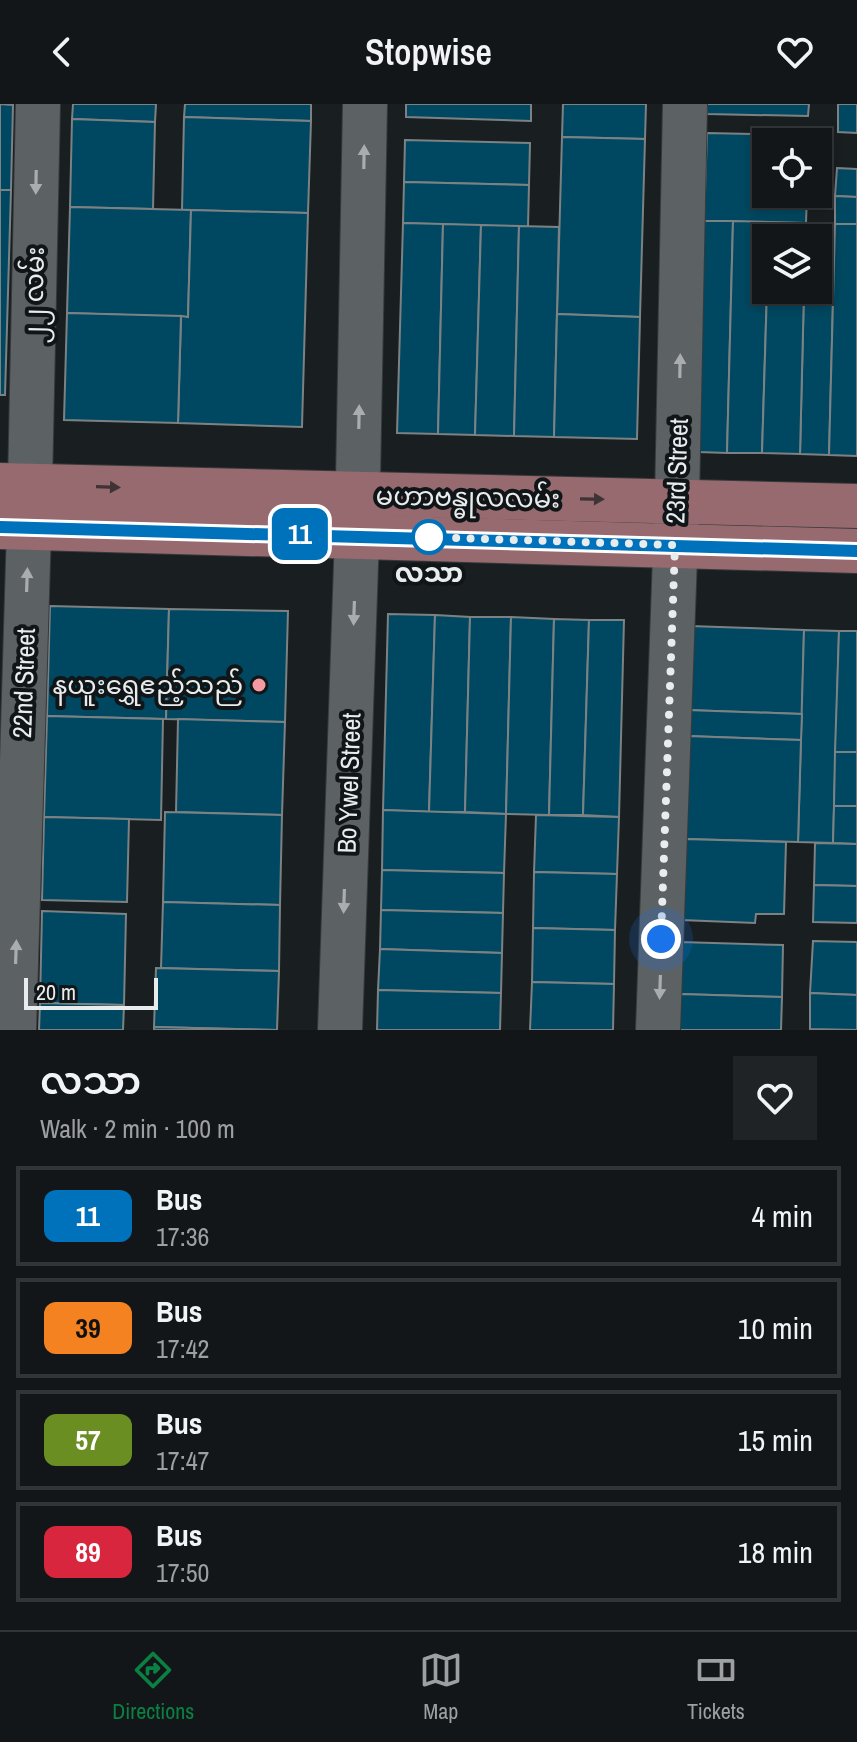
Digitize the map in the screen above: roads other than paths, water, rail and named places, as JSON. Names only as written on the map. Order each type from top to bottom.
[{"type":"main road","name":"မဟာဗန္ဓုလလမ်း","points":[[15,485],[675,545],[857,551]]},
{"type":"main road","name":"မဟာဗန္ဓုလလမ်း","points":[[14,528],[677,500],[857,506]]},
{"type":"street","name":"၂၂ လမ်း","points":[[15,485],[38,104]]},
{"type":"street","name":"Bo Ywel Street","points":[[340,1030],[358,515],[365,104]]},
{"type":"street","name":"23rd Street","points":[[658,1030],[677,500],[685,104]]},
{"type":"street","name":"22nd Street","points":[[14,528],[14,1030]]},
{"type":"place","name":"လသာ","points":[[429,537]]},
{"type":"place","name":"နယူးရွှေဧည့်သည်","points":[[259,685]]}]
